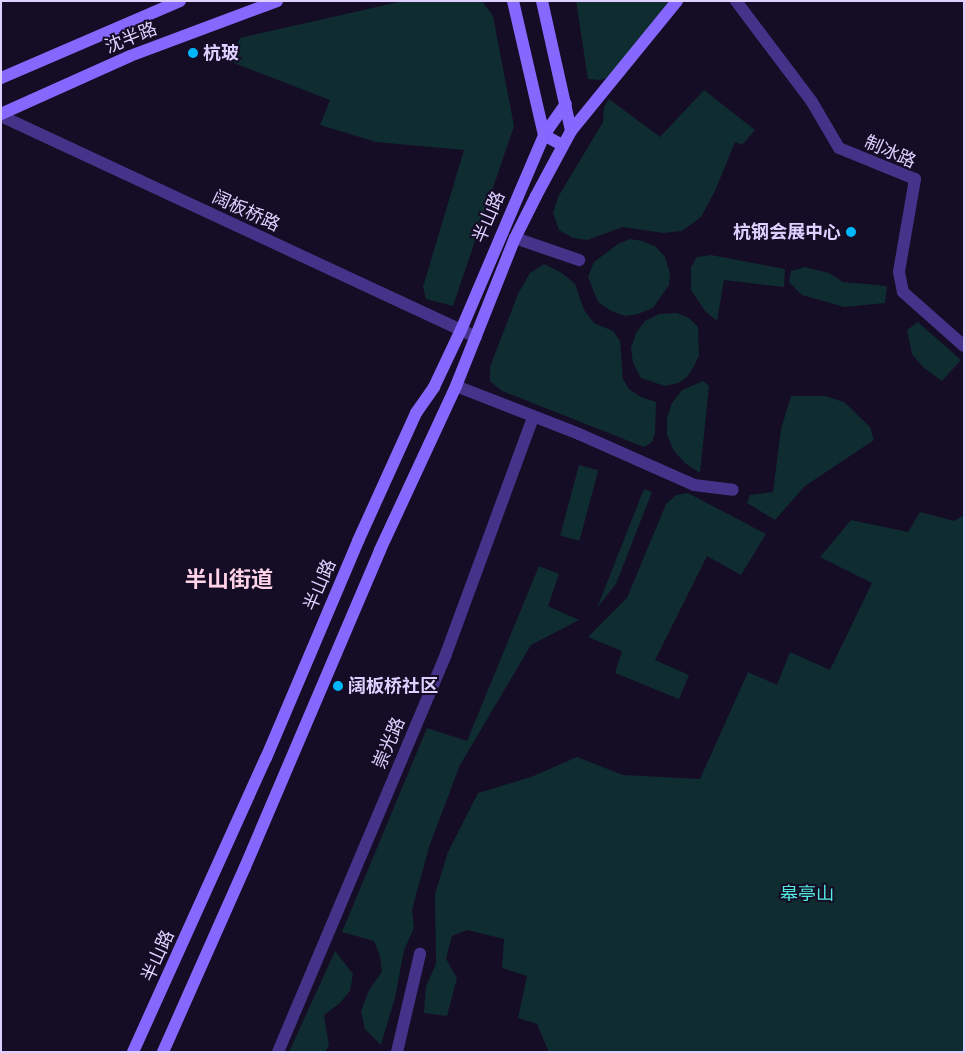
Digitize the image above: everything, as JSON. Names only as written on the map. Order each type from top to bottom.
[{"type":"main road","name":"沈半路","points":[[1,78],[180,1]]},
{"type":"main road","name":"沈半路","points":[[1,115],[130,56],[277,1]]},
{"type":"main road","points":[[513,1],[544,135],[562,145]]},
{"type":"main road","points":[[542,1],[571,132]]},
{"type":"main road","name":"半山路","points":[[163,1052],[261,831],[377,559],[456,386],[515,238],[562,145],[677,1]]},
{"type":"main road","name":"半山路","points":[[133,1052],[266,758],[412,422],[434,387],[544,135],[566,104]]},
{"type":"street","name":"制冰路","points":[[736,1],[812,102],[839,148],[915,179],[899,272],[903,292],[964,346]]},
{"type":"street","name":"阔板桥路","points":[[1,115],[476,337]]},
{"type":"street","points":[[515,238],[580,260]]},
{"type":"street","points":[[456,386],[694,485],[733,490]]},
{"type":"street","name":"崇光路","points":[[278,1052],[446,654],[533,417]]},
{"type":"street","points":[[396,1052],[420,954]]},
{"type":"green space","points":[[403,1],[482,1],[493,16],[514,126],[453,306],[426,299],[423,287],[464,150],[376,142],[320,125],[330,100],[234,63],[232,56],[240,38]]},
{"type":"green space","points":[[576,1],[669,1],[609,77],[600,80],[588,79]]},
{"type":"green space","points":[[704,90],[755,130],[742,145],[735,142],[715,191],[701,217],[682,231],[663,233],[623,227],[587,240],[573,238],[559,230],[553,213],[558,197],[603,122],[604,107],[609,99],[660,137]]},
{"type":"green space","points":[[630,239],[643,241],[656,247],[665,257],[670,273],[669,285],[653,308],[638,314],[625,316],[611,311],[598,302],[588,277],[594,262],[618,244]]},
{"type":"green space","points":[[711,255],[785,269],[784,287],[724,280],[717,321],[705,311],[691,290],[691,267],[697,257]]},
{"type":"green space","points":[[544,264],[562,273],[575,284],[584,310],[594,323],[613,331],[620,341],[623,379],[629,389],[641,397],[656,402],[655,433],[652,442],[644,447],[502,391],[490,381],[490,367],[518,294],[530,273]]},
{"type":"green space","points":[[805,267],[829,273],[843,282],[887,286],[885,303],[844,307],[802,295],[789,282],[791,271]]},
{"type":"green space","points":[[677,313],[689,318],[698,327],[699,356],[694,366],[687,377],[678,383],[665,386],[641,378],[633,363],[631,348],[636,333],[645,321],[659,314]]},
{"type":"green space","points":[[918,322],[961,360],[942,381],[923,367],[912,354],[907,330]]},
{"type":"green space","points":[[703,381],[709,386],[700,473],[685,463],[674,451],[667,435],[667,418],[672,403],[682,390]]},
{"type":"green space","points":[[791,396],[825,396],[844,402],[870,427],[874,440],[805,486],[775,520],[747,503],[750,495],[773,492],[781,429]]},
{"type":"green space","points":[[579,465],[598,470],[579,541],[560,536]]},
{"type":"green space","points":[[644,489],[652,492],[616,584],[597,608]]},
{"type":"green space","points":[[688,493],[766,534],[741,575],[707,556],[655,660],[689,675],[679,699],[615,673],[622,651],[588,637],[627,598],[666,504],[676,495]]},
{"type":"green space","name":"皋亭山","points":[[920,512],[954,521],[964,515],[964,1052],[549,1052],[537,1024],[518,1018],[527,976],[502,968],[504,939],[467,930],[452,936],[446,959],[457,978],[447,1016],[424,1013],[426,986],[436,964],[435,894],[448,852],[478,793],[531,777],[577,757],[623,775],[700,779],[748,672],[777,685],[790,652],[830,670],[872,583],[820,557],[851,520],[908,532]]},
{"type":"green space","points":[[539,566],[559,574],[548,606],[579,620],[531,645],[460,765],[429,847],[412,910],[414,928],[404,950],[395,998],[381,1045],[365,1029],[361,1011],[369,990],[382,972],[380,956],[374,941],[342,932],[427,728],[467,741]]},
{"type":"green space","points":[[335,951],[353,974],[350,991],[340,1003],[324,1015],[329,1046],[325,1052],[289,1052]]},
{"type":"place","name":"杭玻","points":[[193,53]]},
{"type":"place","name":"杭钢会展中心","points":[[851,232]]},
{"type":"place","name":"阔板桥社区","points":[[338,686]]},
{"type":"district","name":"半山街道","points":[[229,579]]}]
